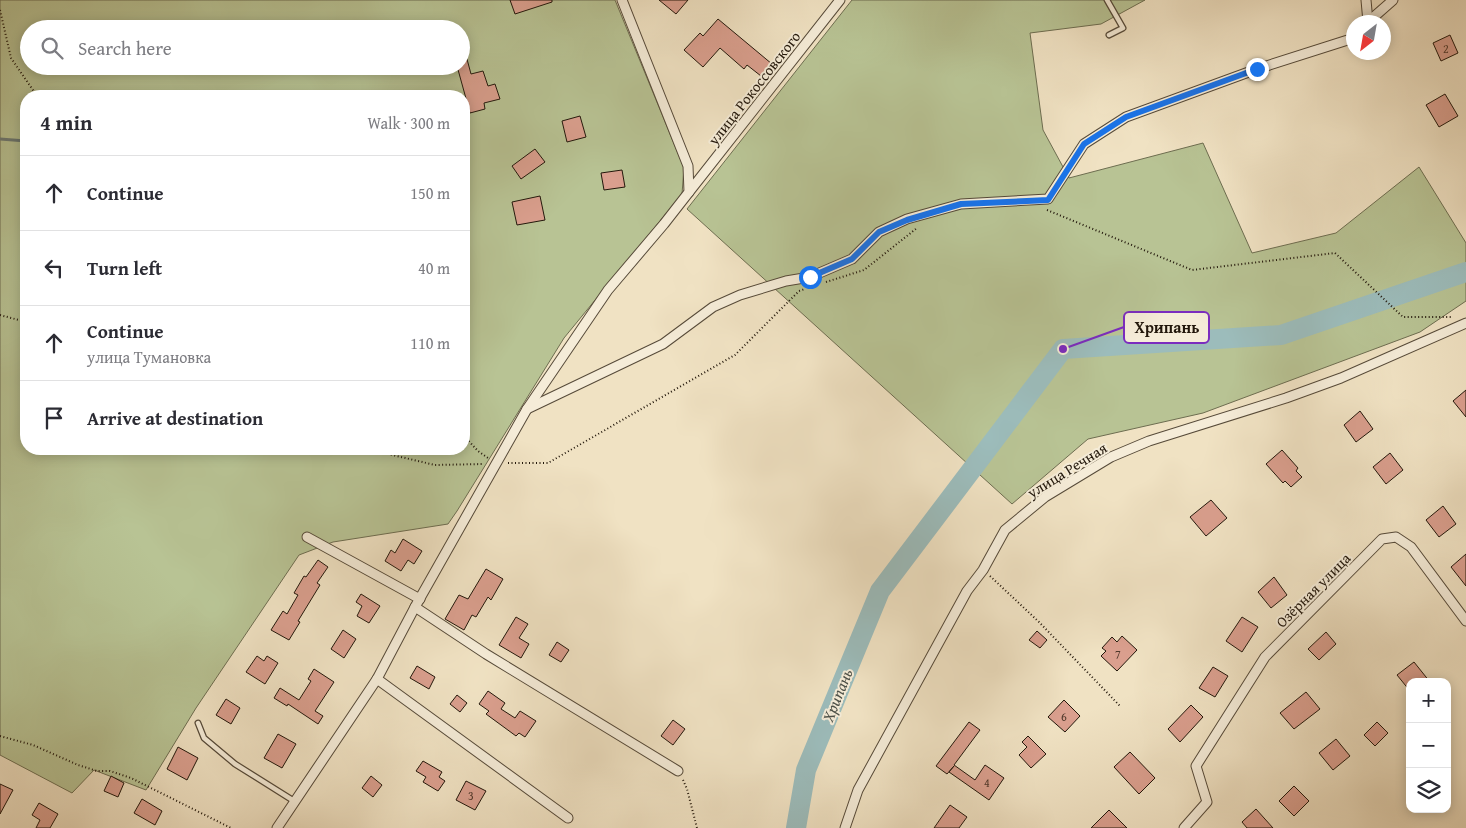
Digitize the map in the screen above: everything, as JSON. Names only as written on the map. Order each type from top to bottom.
[{"type":"street","points":[[622,0],[688,166],[689,192]]},
{"type":"street","name":"улица Рокоссовского","points":[[277,828],[377,679],[414,608],[527,409],[608,290],[664,224],[840,0]]},
{"type":"street","points":[[1366,0],[1367,15]]},
{"type":"street","points":[[1376,15],[1393,0]]},
{"type":"street","points":[[527,409],[662,344],[713,307],[740,295],[786,281],[810,277],[852,259],[879,232],[907,220],[961,204],[1048,200],[1084,144],[1126,117],[1257,69],[1346,41]]},
{"type":"street","name":"улица Речная","points":[[845,828],[858,790],[967,591],[983,570],[1005,530],[1045,497],[1111,457],[1149,441],[1276,402],[1341,378],[1466,323]]},
{"type":"street","points":[[307,537],[420,599]]},
{"type":"street","name":"Озёрная улица","points":[[1184,828],[1206,802],[1196,766],[1265,657],[1382,539],[1396,537],[1411,547],[1466,621]]},
{"type":"street","points":[[414,608],[678,771]]},
{"type":"street","points":[[377,679],[568,818]]},
{"type":"lane","points":[[1107,0],[1123,28],[1110,35]]},
{"type":"lane","points":[[198,723],[204,738],[222,754],[294,801]]},
{"type":"path","points":[[0,10],[11,58],[20,71]]},
{"type":"path","points":[[23,75],[33,90]]},
{"type":"path","points":[[1042,208],[1192,270],[1335,253],[1403,318],[1457,318]]},
{"type":"path","points":[[827,282],[864,270],[916,228]]},
{"type":"path","points":[[392,455],[435,465],[548,464],[735,355],[799,291],[808,288]]},
{"type":"path","points":[[0,315],[20,320]]},
{"type":"path","points":[[470,442],[478,451]]},
{"type":"path","points":[[983,570],[1039,622],[1120,706]]},
{"type":"path","points":[[0,736],[33,745],[78,765],[97,771],[110,771],[131,778],[231,828]]},
{"type":"path","points":[[678,771],[687,789],[697,828]]},
{"type":"green space","points":[[0,0],[615,0],[684,168],[682,194],[564,338],[448,524],[333,542],[299,555],[196,708],[146,790],[94,770],[72,793],[0,755]]},
{"type":"green space","points":[[852,0],[1145,0],[1101,24],[1030,33],[1043,130],[1069,178],[1203,143],[1252,253],[1336,233],[1419,167],[1466,243],[1466,301],[1420,332],[1203,413],[1088,439],[1012,504],[687,209]]},
{"type":"building","points":[[510,0],[552,0],[552,2],[515,14]]},
{"type":"building","points":[[659,0],[688,0],[676,14]]},
{"type":"building","points":[[718,19],[772,64],[761,76],[747,65],[744,69],[720,48],[703,67],[684,50],[700,33],[703,36]]},
{"type":"building","points":[[1450,35],[1458,53],[1441,61],[1433,43]]},
{"type":"building","points":[[470,70],[471,74],[483,71],[488,86],[495,84],[500,99],[484,103],[485,109],[470,113],[470,90],[464,90],[459,75],[470,75]]},
{"type":"building","points":[[1445,94],[1458,116],[1439,127],[1426,105]]},
{"type":"building","points":[[580,116],[586,137],[567,142],[562,121]]},
{"type":"building","points":[[535,149],[545,162],[521,179],[512,166]]},
{"type":"building","points":[[622,170],[625,187],[604,190],[601,173]]},
{"type":"building","points":[[540,196],[545,220],[517,225],[512,202]]},
{"type":"building","points":[[1466,390],[1466,417],[1453,401]]},
{"type":"building","points":[[1360,411],[1373,429],[1356,442],[1344,425]]},
{"type":"building","points":[[1282,450],[1298,468],[1296,471],[1302,477],[1291,487],[1285,481],[1283,483],[1266,464]]},
{"type":"building","points":[[1390,453],[1403,470],[1386,484],[1373,467]]},
{"type":"building","points":[[1211,500],[1227,518],[1206,536],[1190,517]]},
{"type":"building","points":[[1443,506],[1456,524],[1439,537],[1426,520]]},
{"type":"building","points":[[403,539],[422,551],[414,564],[408,560],[401,571],[385,561],[391,550],[395,553]]},
{"type":"building","points":[[1466,554],[1466,586],[1451,567]]},
{"type":"building","points":[[318,560],[328,567],[317,583],[320,585],[289,640],[271,630],[283,611],[287,614],[298,595],[294,593],[304,576],[306,577]]},
{"type":"building","points":[[486,569],[503,579],[491,600],[488,597],[476,617],[472,615],[464,630],[445,619],[459,595],[468,599]]},
{"type":"building","points":[[1274,577],[1287,595],[1271,608],[1258,592]]},
{"type":"building","points":[[361,594],[380,606],[369,623],[357,616],[362,606],[356,602]]},
{"type":"building","points":[[516,617],[528,624],[519,638],[529,644],[521,658],[499,645]]},
{"type":"building","points":[[1242,617],[1258,627],[1242,652],[1226,641]]},
{"type":"building","points":[[343,630],[356,639],[344,658],[331,649]]},
{"type":"building","points":[[1037,631],[1047,640],[1040,648],[1029,640]]},
{"type":"building","points":[[1326,632],[1336,644],[1319,660],[1308,649]]},
{"type":"building","points":[[1122,636],[1137,650],[1117,671],[1101,656],[1106,651],[1102,648],[1112,637],[1117,642]]},
{"type":"building","points":[[557,642],[569,650],[561,662],[549,655]]},
{"type":"building","points":[[257,656],[264,661],[267,656],[278,663],[265,684],[246,672]]},
{"type":"building","points":[[1414,662],[1427,678],[1406,678],[1406,686],[1397,675]]},
{"type":"building","points":[[417,666],[435,677],[429,689],[410,678]]},
{"type":"building","points":[[1213,667],[1228,676],[1215,697],[1199,688]]},
{"type":"building","points":[[314,669],[334,682],[315,711],[323,716],[318,724],[288,704],[287,706],[274,698],[280,688],[299,700],[311,681],[308,679]]},
{"type":"building","points":[[488,691],[505,703],[501,709],[515,718],[520,711],[536,721],[525,737],[519,733],[516,736],[486,714],[489,711],[479,704]]},
{"type":"building","points":[[1306,692],[1320,709],[1294,729],[1280,713]]},
{"type":"building","points":[[457,695],[467,703],[460,712],[450,704]]},
{"type":"building","points":[[226,699],[240,708],[231,724],[216,715]]},
{"type":"building","points":[[1064,700],[1080,716],[1065,732],[1048,717]]},
{"type":"building","points":[[1191,705],[1203,717],[1180,742],[1168,729]]},
{"type":"building","points":[[673,720],[685,729],[673,745],[661,736]]},
{"type":"building","points":[[969,722],[980,730],[954,765],[975,780],[985,765],[1004,778],[989,800],[949,772],[954,766],[947,774],[936,766]]},
{"type":"building","points":[[1377,722],[1388,733],[1375,746],[1364,735]]},
{"type":"building","points":[[278,734],[296,744],[282,768],[264,758]]},
{"type":"building","points":[[1028,736],[1046,754],[1031,768],[1019,755],[1027,747],[1022,742]]},
{"type":"building","points":[[1336,739],[1350,756],[1333,770],[1319,753]]},
{"type":"building","points":[[178,747],[198,758],[187,780],[167,769]]},
{"type":"building","points":[[1130,752],[1155,778],[1139,794],[1114,767]]},
{"type":"building","points":[[423,761],[442,772],[439,777],[445,781],[438,791],[423,782],[426,777],[416,771]]},
{"type":"building","points":[[111,776],[124,783],[118,797],[104,791]]},
{"type":"building","points":[[371,776],[382,785],[373,797],[362,788]]},
{"type":"building","points":[[466,781],[486,791],[475,810],[456,800]]},
{"type":"building","points":[[0,784],[13,790],[0,814]]},
{"type":"building","points":[[1294,786],[1309,801],[1294,816],[1279,801]]},
{"type":"building","points":[[142,799],[162,811],[155,825],[134,813]]},
{"type":"building","points":[[39,803],[58,814],[50,828],[36,828],[40,820],[32,815]]},
{"type":"building","points":[[950,805],[967,817],[959,828],[934,828]]},
{"type":"building","points":[[1256,809],[1273,828],[1247,828],[1242,822]]},
{"type":"building","points":[[1109,810],[1127,828],[1091,828]]},
{"type":"waterway","points":[[0,139],[20,141]]},
{"type":"waterway","name":"Хрипань","points":[[796,828],[806,770],[880,591],[1063,349],[1281,335],[1466,272]]},
{"type":"place","name":"Хрипань","points":[[1063,349]]},
{"type":"route","points":[[810,277],[852,259],[879,232],[907,220],[961,204],[1048,200],[1084,144],[1126,117],[1257,69]]}]
